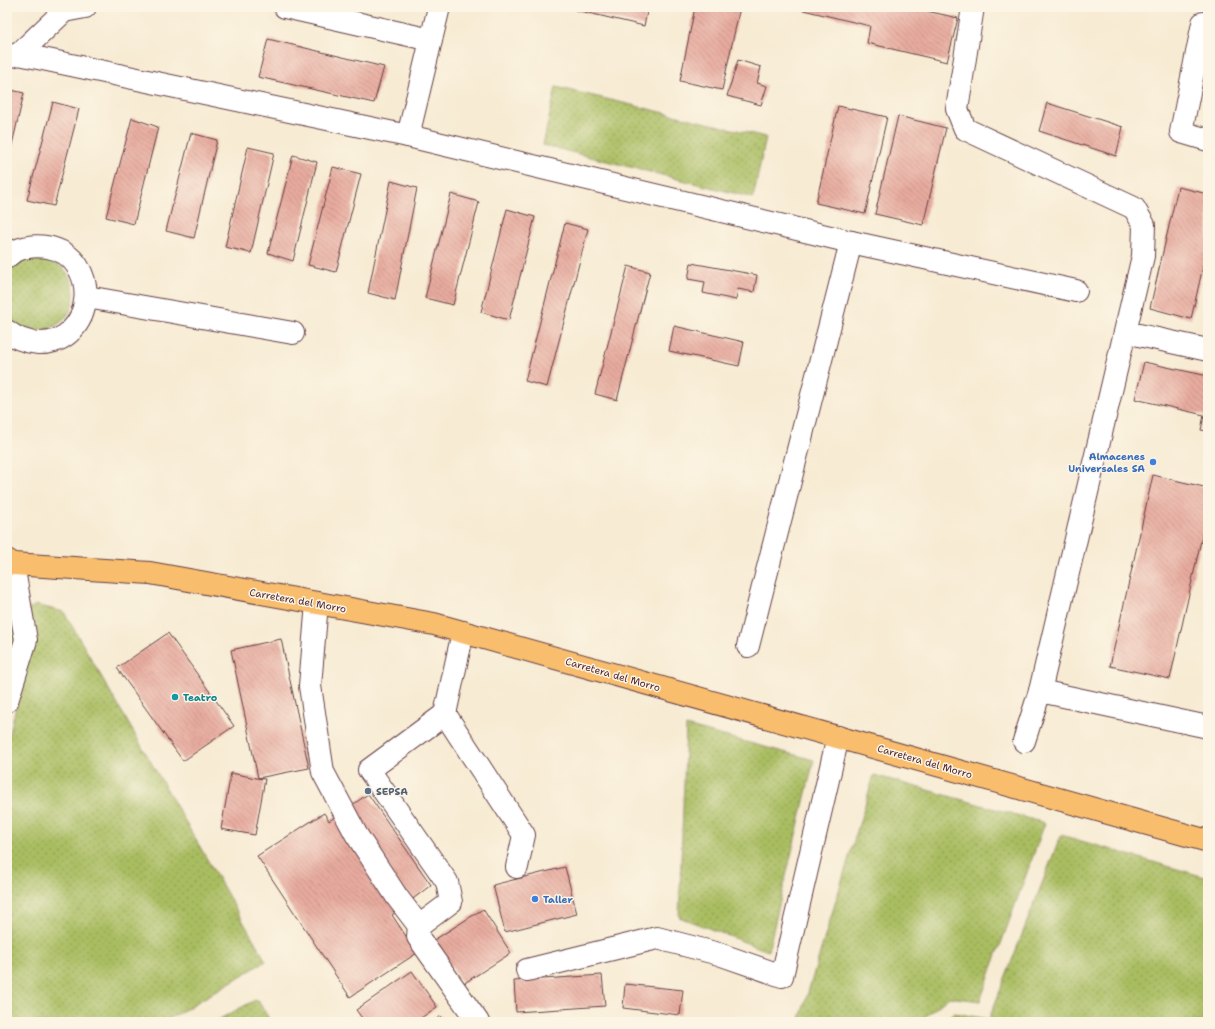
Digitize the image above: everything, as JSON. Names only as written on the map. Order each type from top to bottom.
[{"type":"main road","name":"Carretera del Morro","points":[[10,562],[150,574],[434,624],[1208,841]]},
{"type":"lane","points":[[13,55],[64,11],[85,7]]},
{"type":"lane","points":[[285,7],[431,40]]},
{"type":"lane","points":[[408,136],[439,7]]},
{"type":"lane","points":[[973,7],[957,109],[965,129],[1134,208],[1144,225],[1143,256],[1040,691],[1024,741]]},
{"type":"lane","points":[[1203,23],[1181,132],[1208,140]]},
{"type":"lane","points":[[13,55],[408,136],[852,242],[1076,291]]},
{"type":"lane","points":[[748,646],[852,242]]},
{"type":"lane","points":[[7,331],[12,336],[28,342],[45,343],[61,338],[74,328],[83,313],[87,297],[85,280],[78,266],[67,256],[54,248],[38,246],[23,248],[8,256]]},
{"type":"lane","points":[[87,297],[293,333]]},
{"type":"lane","points":[[1139,335],[1208,350]]},
{"type":"lane","points":[[7,701],[26,640],[10,562]]},
{"type":"lane","points":[[317,603],[310,686],[322,772],[356,834],[397,897],[419,926],[418,937],[478,1022]]},
{"type":"lane","points":[[419,926],[451,902],[446,882],[369,770],[445,714],[463,632]]},
{"type":"lane","points":[[1040,691],[1208,727]]},
{"type":"lane","points":[[445,714],[524,835],[517,867]]},
{"type":"lane","points":[[527,970],[657,938],[719,954],[782,976],[838,737]]},
{"type":"green space","points":[[556,87],[766,137],[753,198],[543,145]]},
{"type":"green space","points":[[34,257],[53,261],[65,270],[72,283],[74,298],[68,315],[61,322],[53,327],[34,331],[24,329],[15,324],[8,317],[6,308],[9,271],[17,263]]},
{"type":"green space","points":[[7,595],[16,600],[19,638],[7,680]]},
{"type":"green space","points":[[36,605],[64,612],[266,961],[164,1022],[7,1022],[7,919],[10,907],[7,905],[7,744],[28,658],[29,609]]},
{"type":"green space","points":[[686,726],[814,760],[768,951],[679,917]]},
{"type":"green space","points":[[874,775],[1045,823],[980,1001],[949,997],[919,1022],[799,1022]]},
{"type":"green space","points":[[1061,835],[1208,878],[1208,1022],[943,1022],[954,1013],[989,1019]]},
{"type":"green space","points":[[257,999],[271,1022],[214,1022]]},
{"type":"building","points":[[563,7],[648,7],[644,26]]},
{"type":"building","points":[[695,7],[740,7],[722,90],[680,81]]},
{"type":"building","points":[[795,7],[909,7],[958,18],[947,62],[867,43],[870,26]]},
{"type":"building","points":[[268,39],[384,67],[374,103],[258,77]]},
{"type":"building","points":[[738,60],[761,67],[757,83],[767,86],[761,105],[727,96]]},
{"type":"building","points":[[7,89],[24,93],[8,162],[7,162]]},
{"type":"building","points":[[53,102],[79,109],[54,206],[27,200]]},
{"type":"building","points":[[1047,103],[1123,127],[1116,156],[1039,131]]},
{"type":"building","points":[[838,106],[887,117],[865,214],[816,203]]},
{"type":"building","points":[[898,116],[946,128],[923,225],[875,214]]},
{"type":"building","points":[[132,118],[158,127],[134,224],[106,217]]},
{"type":"building","points":[[191,133],[217,140],[194,238],[166,231]]},
{"type":"building","points":[[248,147],[274,153],[251,253],[225,247]]},
{"type":"building","points":[[293,155],[317,162],[293,261],[268,253]]},
{"type":"building","points":[[333,167],[361,174],[336,272],[308,265]]},
{"type":"building","points":[[391,181],[417,188],[395,300],[368,293]]},
{"type":"building","points":[[1178,187],[1208,194],[1208,245],[1191,319],[1150,308]]},
{"type":"building","points":[[451,194],[479,202],[453,305],[425,298]]},
{"type":"building","points":[[507,209],[535,217],[509,320],[481,312]]},
{"type":"building","points":[[565,223],[588,229],[547,387],[525,381]]},
{"type":"building","points":[[691,263],[757,275],[754,292],[738,289],[736,300],[703,293],[705,282],[688,279]]},
{"type":"building","points":[[628,266],[650,272],[617,400],[595,394]]},
{"type":"building","points":[[674,326],[744,342],[739,366],[669,351]]},
{"type":"building","points":[[1144,362],[1208,376],[1208,431],[1201,430],[1204,415],[1135,399]]},
{"type":"building","points":[[1153,475],[1208,488],[1208,509],[1170,679],[1110,666]]},
{"type":"building","name":"Teatro","points":[[168,633],[234,726],[183,761],[117,668]]},
{"type":"building","points":[[281,639],[309,768],[258,778],[231,650]]},
{"type":"building","points":[[231,773],[265,779],[255,835],[221,829]]},
{"type":"building","points":[[368,794],[431,885],[392,915],[417,953],[350,997],[257,856],[324,813],[329,821]]},
{"type":"building","name":"Taller","points":[[565,867],[577,914],[505,932],[493,885]]},
{"type":"building","points":[[483,909],[511,953],[463,984],[434,940]]},
{"type":"building","points":[[412,971],[437,1007],[415,1022],[365,1022],[356,1010]]},
{"type":"building","points":[[602,975],[605,1006],[516,1012],[514,981]]},
{"type":"building","points":[[625,984],[683,990],[680,1015],[623,1008]]},
{"type":"building","points":[[441,1016],[445,1022],[432,1022]]},
{"type":"place","name":"Almacenes Universales SA","points":[[1153,462]]},
{"type":"place","name":"Teatro","points":[[175,697]]},
{"type":"place","name":"SEPSA","points":[[368,791]]},
{"type":"place","name":"Taller","points":[[535,899]]}]
